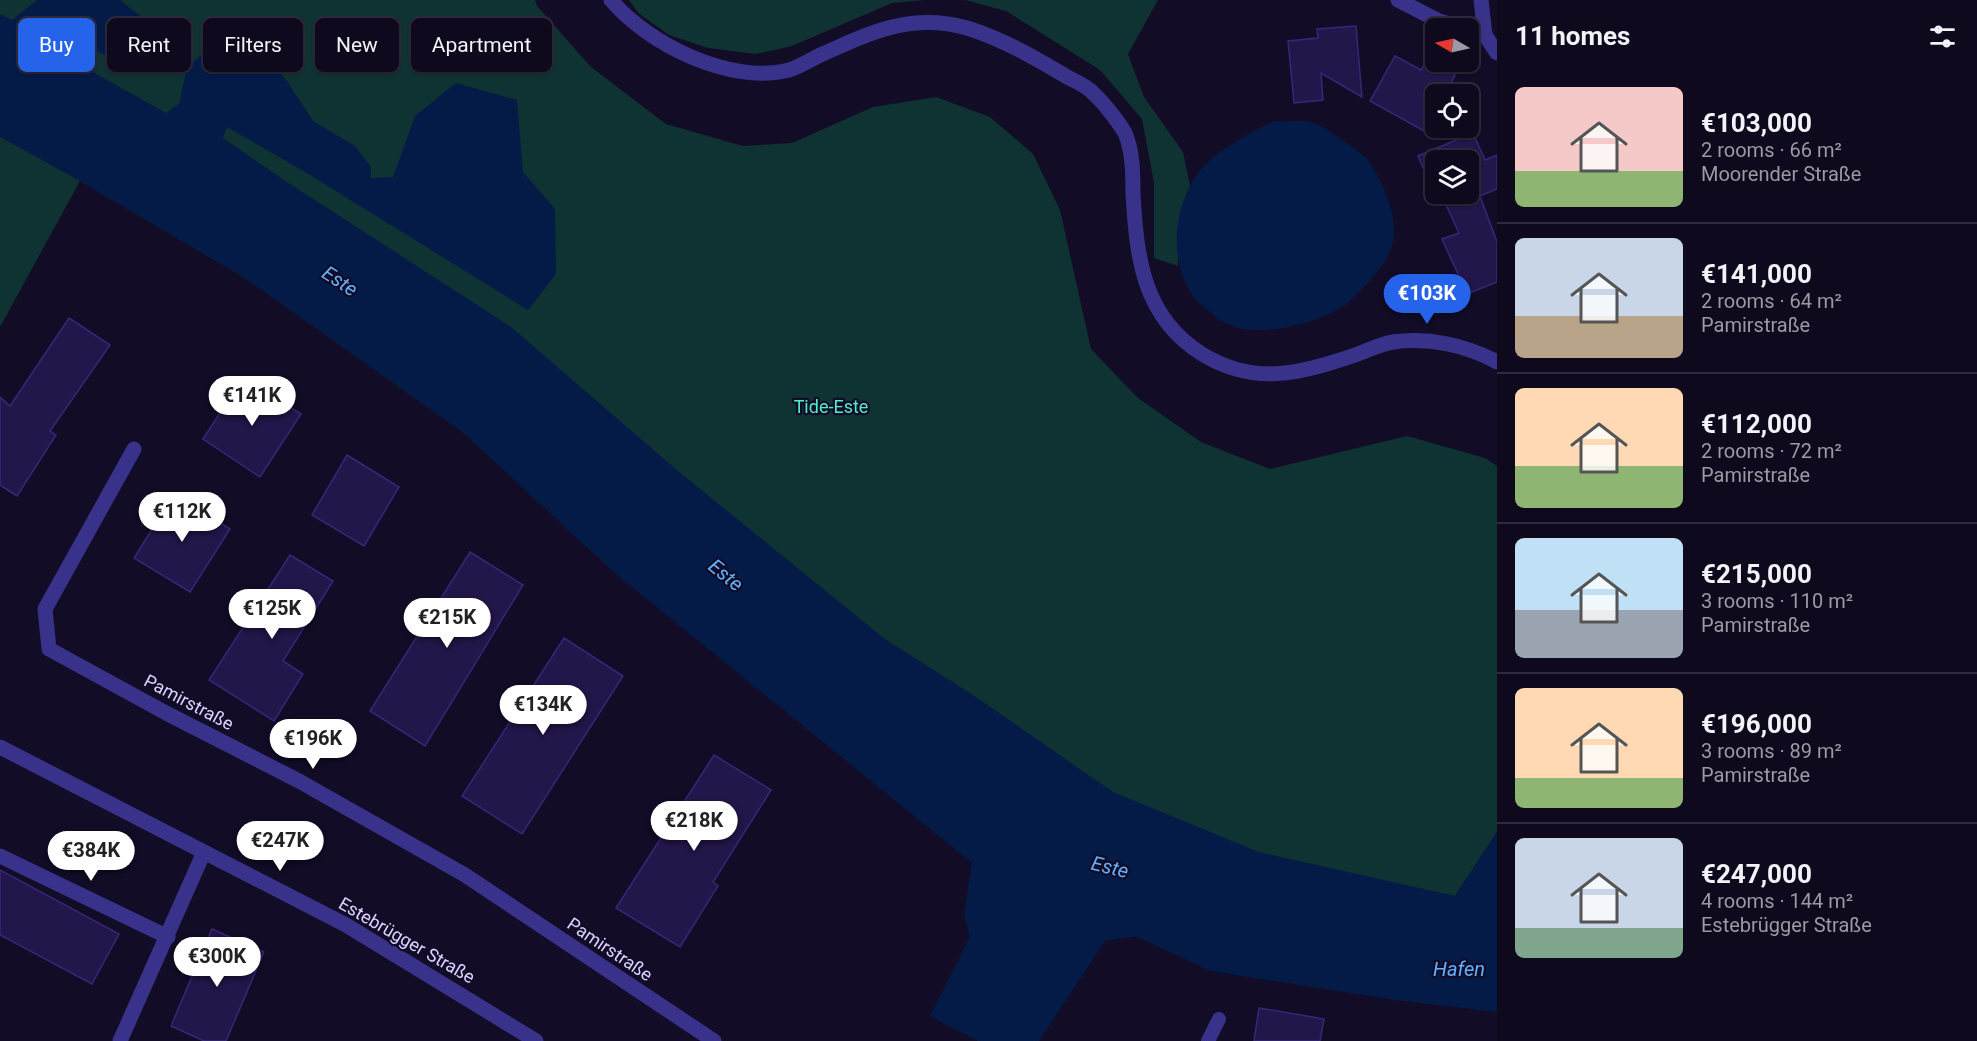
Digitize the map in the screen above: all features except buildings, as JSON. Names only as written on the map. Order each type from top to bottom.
[{"type":"street","points":[[611,0],[631,21],[658,42],[690,58],[755,72],[788,70],[879,28],[912,23],[967,28],[1028,53],[1093,92],[1125,134],[1132,170],[1136,244],[1144,282],[1155,306],[1172,330],[1200,353],[1226,367],[1256,375],[1308,370],[1390,342],[1422,340],[1453,345],[1484,355],[1497,362]]},
{"type":"street","points":[[1398,0],[1433,18]]},
{"type":"street","points":[[1481,0],[1485,35],[1497,53]]},
{"type":"street","points":[[1479,33],[1485,35]]},
{"type":"street","name":"Pamirstraße","points":[[134,449],[45,609],[49,649],[166,713],[299,781],[465,875],[714,1041]]},
{"type":"street","name":"Estebrügger Straße","points":[[0,747],[346,926],[536,1041]]},
{"type":"street","points":[[120,1041],[204,852]]},
{"type":"street","points":[[0,856],[168,937]]},
{"type":"lane","points":[[1208,1041],[1219,1019]]},
{"type":"green space","name":"Tide-Este","points":[[0,0],[535,0],[537,6],[548,18],[411,18],[411,72],[552,72],[552,23],[591,67],[666,124],[743,146],[792,143],[873,107],[936,97],[990,117],[1033,154],[1060,210],[1091,349],[1138,398],[1201,442],[1270,469],[1407,436],[1485,458],[1497,466],[1497,832],[1455,896],[1211,971],[1136,936],[1105,940],[616,574],[464,433],[245,278],[80,181],[0,327]]},
{"type":"green space","points":[[629,0],[926,0],[892,3],[792,46],[756,54],[708,48],[669,35],[638,13]]},
{"type":"green space","points":[[965,0],[1158,0],[1128,54],[1144,97],[1183,152],[1190,186],[1180,213],[1178,266],[1154,258],[1154,183],[1142,119],[1100,70],[1006,11]]},
{"type":"water","points":[[37,0],[120,0],[143,18],[107,18],[107,56],[95,51],[95,18],[18,18],[18,72],[93,72],[166,113],[179,104],[186,72],[191,72],[191,64],[203,53],[203,72],[279,72],[313,121],[355,146],[371,167],[371,178],[393,177],[415,116],[456,83],[517,100],[523,172],[555,209],[556,274],[528,310],[310,175],[227,127],[223,138],[511,327],[678,471],[885,639],[976,697],[1113,792],[1259,852],[1455,896],[1497,832],[1497,1012],[1394,1000],[1211,971],[1136,936],[1105,941],[1039,1041],[978,1041],[930,1016],[970,937],[964,914],[972,863],[616,574],[464,433],[245,278],[0,137],[0,14],[12,20]]},
{"type":"water","points":[[1274,121],[1314,123],[1367,159],[1385,190],[1392,214],[1394,238],[1391,249],[1378,271],[1345,305],[1301,324],[1283,328],[1248,330],[1220,320],[1193,296],[1184,281],[1179,264],[1178,227],[1181,209],[1188,192],[1196,176],[1208,162],[1231,144]]},
{"type":"water label","name":"Este","points":[[340,281]]},
{"type":"water label","name":"Este","points":[[726,575]]},
{"type":"water label","name":"Este","points":[[1110,867]]},
{"type":"water label","name":"Hafen","points":[[1459,969]]}]
